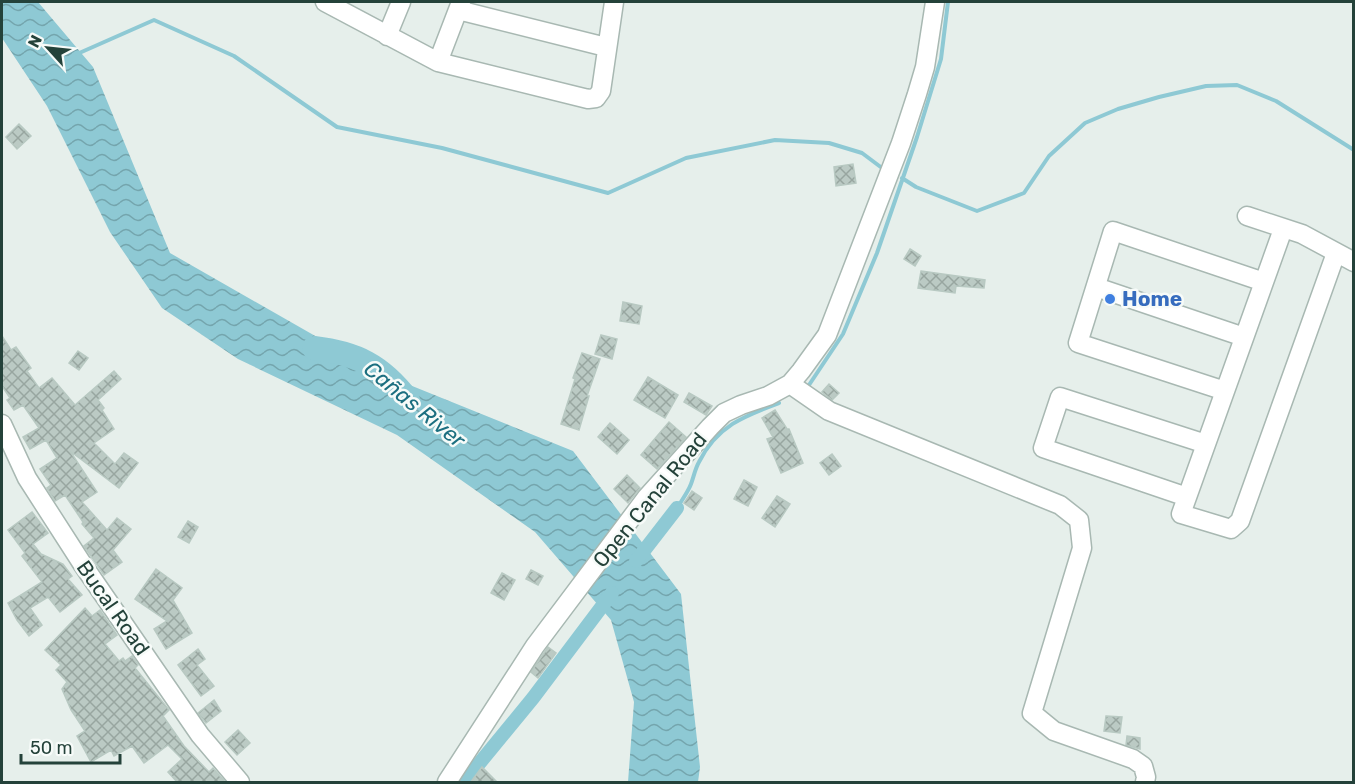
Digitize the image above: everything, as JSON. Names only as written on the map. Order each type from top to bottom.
[{"type":"street","points":[[387,36],[401,2]]},
{"type":"street","points":[[335,4],[387,36],[438,62],[588,99],[596,98],[601,91],[614,2]]},
{"type":"street","name":"Open Canal Road","points":[[447,783],[516,674],[647,497],[724,413],[768,396],[790,384],[827,335],[901,143],[922,81],[935,2]]},
{"type":"street","points":[[438,62],[459,6],[606,47]]},
{"type":"street","points":[[1247,216],[1302,234],[1353,262]]},
{"type":"street","points":[[1283,229],[1181,514],[1231,529],[1240,521],[1336,253]]},
{"type":"street","points":[[1225,391],[1078,344],[1113,231],[1264,282]]},
{"type":"street","points":[[1096,287],[1244,337]]},
{"type":"street","points":[[790,384],[829,411],[1060,505],[1079,520],[1082,548],[1032,713],[1054,731],[1132,759],[1143,766],[1145,783]]},
{"type":"street","points":[[1187,497],[1043,448],[1060,397],[1206,444]]},
{"type":"street","name":"Bucal Road","points":[[2,424],[27,478],[83,565],[200,735],[240,783]]},
{"type":"water","points":[[2,2],[38,2],[93,67],[170,253],[380,373],[573,451],[681,594],[700,767],[698,782],[628,782],[634,702],[611,620],[535,532],[397,435],[238,359],[162,308],[110,232],[47,106],[2,38]]},
{"type":"building","points":[[19,124],[31,136],[17,149],[6,137]]},
{"type":"building","points":[[853,164],[856,183],[836,186],[834,167]]},
{"type":"building","points":[[910,249],[921,256],[915,266],[904,259]]},
{"type":"building","points":[[921,271],[985,280],[984,288],[956,286],[955,293],[918,288]]},
{"type":"building","points":[[623,302],[642,306],[639,324],[620,321]]},
{"type":"building","points":[[601,335],[617,339],[612,359],[595,354]]},
{"type":"building","points":[[2,336],[11,350],[16,347],[31,368],[27,371],[39,388],[52,378],[75,405],[114,371],[121,379],[98,400],[114,429],[94,443],[115,464],[124,453],[138,463],[119,488],[70,451],[97,492],[82,502],[107,530],[117,518],[131,529],[113,550],[122,562],[104,575],[84,546],[94,538],[82,524],[83,522],[65,495],[55,501],[47,488],[51,485],[40,469],[57,458],[46,440],[30,449],[23,437],[39,428],[23,405],[14,410],[7,400],[10,398],[2,386]]},
{"type":"building","points":[[78,351],[88,358],[79,370],[69,363]]},
{"type":"building","points":[[582,353],[600,359],[587,396],[589,396],[579,430],[561,424]]},
{"type":"building","points":[[648,377],[678,395],[665,418],[634,400]]},
{"type":"building","points":[[829,384],[839,393],[832,400],[822,392]]},
{"type":"building","points":[[689,393],[712,406],[706,415],[684,402]]},
{"type":"building","points":[[775,410],[789,429],[803,463],[781,473],[767,439],[773,437],[762,418]]},
{"type":"building","points":[[669,422],[686,437],[657,469],[641,455]]},
{"type":"building","points":[[610,423],[629,440],[617,454],[598,437]]},
{"type":"building","points":[[832,454],[841,466],[829,475],[820,463]]},
{"type":"building","points":[[627,475],[640,488],[628,503],[614,489]]},
{"type":"building","points":[[744,480],[757,487],[748,506],[734,499]]},
{"type":"building","points":[[692,491],[702,498],[694,510],[684,503]]},
{"type":"building","points":[[777,496],[790,504],[775,527],[762,518]]},
{"type":"building","points":[[32,512],[48,533],[33,544],[41,554],[63,564],[72,576],[68,579],[82,595],[60,612],[48,597],[30,608],[42,625],[29,636],[8,603],[42,582],[22,556],[25,553],[8,530]]},
{"type":"building","points":[[188,521],[198,527],[189,543],[178,537]]},
{"type":"building","points":[[156,569],[182,588],[173,600],[192,633],[166,649],[154,629],[167,621],[135,599]]},
{"type":"building","points":[[531,570],[543,576],[538,585],[526,579]]},
{"type":"building","points":[[502,573],[515,580],[504,600],[491,593]]},
{"type":"building","points":[[85,608],[92,616],[100,610],[117,635],[105,644],[119,661],[123,658],[125,661],[132,656],[138,665],[135,668],[169,710],[163,716],[184,746],[209,772],[213,768],[226,783],[178,783],[168,772],[182,759],[168,745],[144,763],[132,746],[114,756],[111,750],[91,762],[77,736],[85,731],[71,710],[62,689],[67,682],[56,670],[61,665],[45,650]]},
{"type":"building","points":[[548,647],[556,653],[538,678],[531,672]]},
{"type":"building","points":[[198,649],[205,659],[197,665],[214,686],[201,696],[178,665]]},
{"type":"building","points":[[214,700],[221,711],[206,723],[198,713]]},
{"type":"building","points":[[1106,716],[1122,717],[1120,733],[1104,731]]},
{"type":"building","points":[[238,730],[250,743],[237,755],[225,742]]},
{"type":"building","points":[[1127,736],[1140,738],[1140,749],[1126,745]]},
{"type":"building","points":[[482,767],[498,783],[470,783]]},
{"type":"waterway","points":[[809,385],[843,334],[877,253],[941,59],[948,2]]},
{"type":"waterway","points":[[77,54],[154,20],[234,56],[337,127],[442,148],[608,193],[686,158],[775,140],[829,143],[862,153],[882,168]]},
{"type":"waterway","points":[[902,178],[916,187],[977,211],[1024,193],[1049,156],[1085,123],[1118,109],[1206,86],[1237,85],[1276,101],[1354,150]]},
{"type":"waterway","name":"Cañas River","points":[[314,348],[343,353],[367,363],[388,378],[408,400]]},
{"type":"waterway","points":[[677,508],[690,487],[696,467],[714,439],[743,418],[779,403]]},
{"type":"waterway","points":[[636,561],[677,508]]},
{"type":"waterway","points":[[464,782],[533,698],[612,593]]},
{"type":"place","name":"Home","points":[[1110,299]]}]
